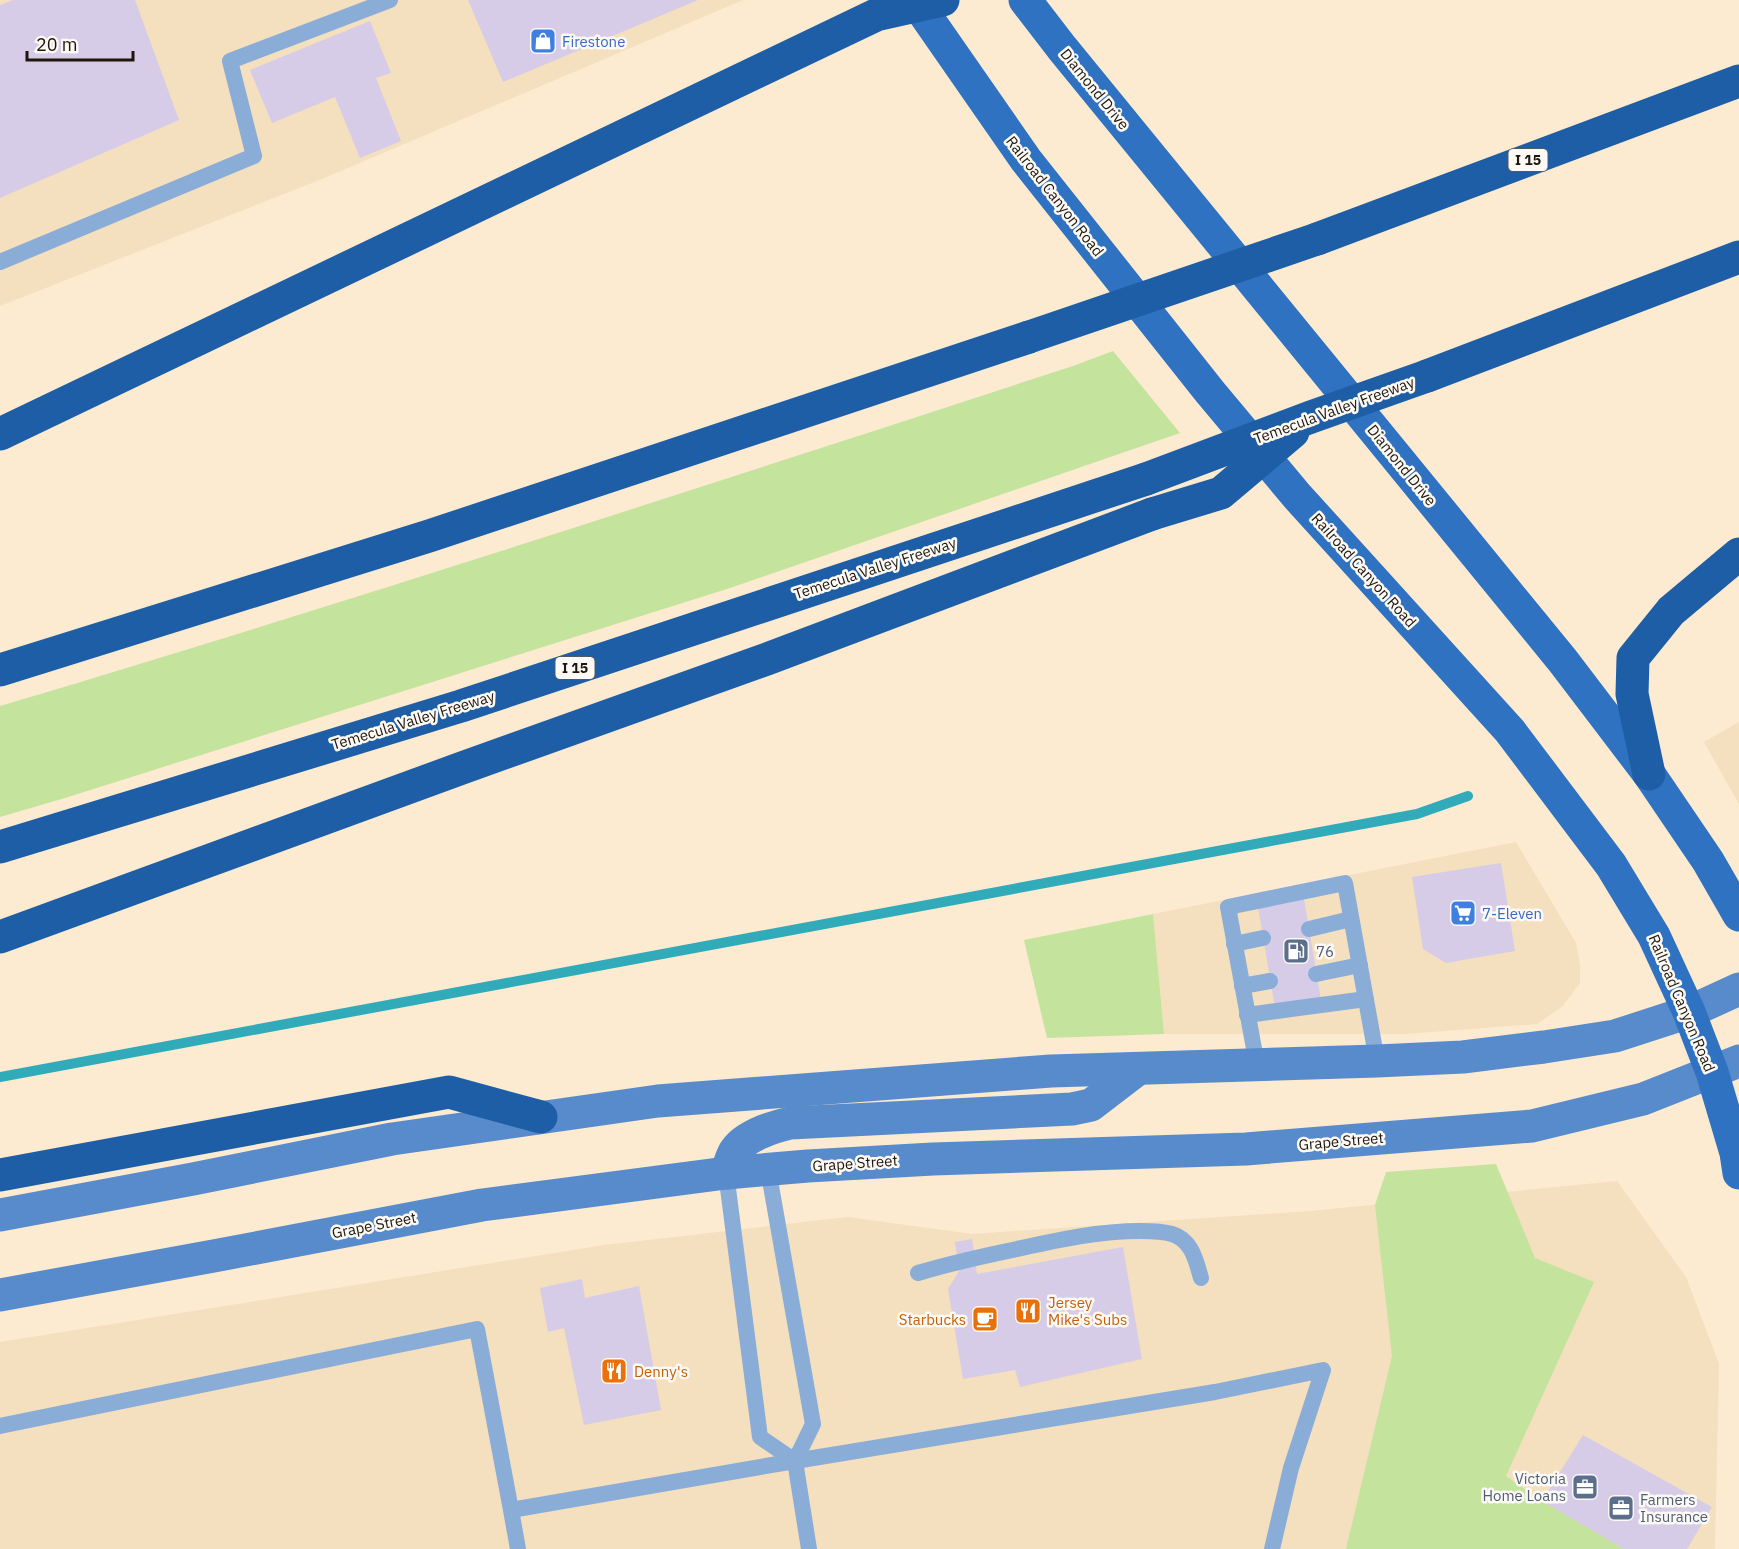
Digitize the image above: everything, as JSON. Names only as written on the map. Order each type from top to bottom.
[{"type":"highway","points":[[0,434],[876,15],[925,2]]},
{"type":"highway","name":"I 15","points":[[0,670],[429,536],[1029,337],[1317,239],[1739,81]]},
{"type":"highway","name":"Temecula Valley Freeway","points":[[0,847],[472,702],[1146,479],[1427,376],[1739,257]]},
{"type":"highway","points":[[0,937],[767,659],[1152,514],[1221,492],[1311,417]]},
{"type":"highway","points":[[1649,774],[1632,694],[1633,658],[1671,611],[1739,554]]},
{"type":"highway","points":[[0,1175],[449,1092],[542,1118]]},
{"type":"main road","name":"Diamond Drive","points":[[1025,0],[1563,661],[1649,774],[1708,861],[1739,915]]},
{"type":"main road","name":"Railroad Canyon Road","points":[[925,2],[1026,160],[1210,392],[1297,496],[1510,731],[1611,865],[1654,936],[1689,1012],[1725,1067],[1739,1173]]},
{"type":"main road","points":[[0,1215],[392,1139],[658,1101],[1051,1071],[1463,1057],[1615,1036],[1689,1012],[1739,989]]},
{"type":"main road","name":"Grape Street","points":[[0,1295],[482,1204],[726,1173],[933,1159],[1246,1149],[1532,1126],[1643,1099],[1725,1067]]},
{"type":"main road","points":[[726,1173],[735,1150],[770,1128],[790,1123],[1072,1109],[1091,1105],[1138,1069]]},
{"type":"lane","points":[[0,261],[254,156],[230,61],[390,0]]},
{"type":"lane","points":[[1257,1065],[1227,907],[1345,883],[1377,1061]]},
{"type":"lane","points":[[1309,929],[1352,919]]},
{"type":"lane","points":[[1234,944],[1263,938]]},
{"type":"lane","points":[[1316,974],[1360,965]]},
{"type":"lane","points":[[1242,986],[1270,981]]},
{"type":"lane","points":[[1247,1015],[1366,999]]},
{"type":"lane","points":[[768,1169],[813,1424],[795,1461],[809,1549]]},
{"type":"lane","points":[[726,1173],[760,1437],[795,1461]]},
{"type":"lane","points":[[918,1273],[949,1263],[1080,1236],[1115,1231],[1149,1231],[1173,1234],[1186,1243],[1194,1254],[1201,1278]]},
{"type":"lane","points":[[0,1426],[477,1329],[518,1549]]},
{"type":"lane","points":[[511,1510],[1215,1392],[1323,1370],[1291,1468],[1272,1549]]},
{"type":"shaded area","points":[[0,0],[743,0],[322,179],[0,306]]},
{"type":"shaded area","points":[[1739,722],[1739,804],[1704,742]]},
{"type":"shaded area","points":[[1516,842],[1576,943],[1580,965],[1580,983],[1563,1006],[1537,1024],[1405,1034],[1164,1034],[1153,914]]},
{"type":"shaded area","points":[[1617,1181],[1686,1277],[1719,1364],[1715,1549],[0,1549],[0,1342],[604,1245],[848,1217],[972,1234],[1310,1211]]},
{"type":"green space","points":[[1113,351],[1180,433],[730,588],[0,817],[0,706],[538,539],[1073,366]]},
{"type":"green space","points":[[1153,914],[1164,1034],[1047,1038],[1024,940]]},
{"type":"green space","points":[[1496,1164],[1535,1258],[1594,1282],[1506,1476],[1542,1501],[1624,1549],[1346,1549],[1392,1356],[1375,1205],[1386,1172]]},
{"type":"building","points":[[13,0],[135,0],[179,120],[0,198],[0,5]]},
{"type":"building","name":"Firestone","points":[[468,0],[698,0],[503,82]]},
{"type":"building","points":[[370,21],[391,73],[376,78],[401,141],[360,158],[335,97],[272,123],[250,70]]},
{"type":"building","name":"7-Eleven","points":[[1501,863],[1515,951],[1446,963],[1423,949],[1412,877]]},
{"type":"building","points":[[1303,893],[1321,1000],[1275,1008],[1257,901]]},
{"type":"building","points":[[972,1239],[977,1274],[1123,1247],[1142,1359],[1020,1387],[1015,1370],[963,1379],[948,1289],[959,1271],[955,1242]]},
{"type":"building","name":"Denny's","points":[[582,1279],[585,1298],[639,1286],[661,1410],[584,1425],[564,1328],[548,1332],[540,1288]]},
{"type":"building","points":[[1583,1435],[1712,1507],[1687,1549],[1624,1549],[1542,1501]]},
{"type":"waterway","points":[[0,1077],[1417,814],[1468,796]]},
{"type":"place","name":"Firestone","points":[[543,41]]},
{"type":"place","name":"7-Eleven","points":[[1463,913]]},
{"type":"place","name":"76","points":[[1296,951]]},
{"type":"place","name":"Jersey Mike's Subs","points":[[1028,1311]]},
{"type":"place","name":"Starbucks","points":[[985,1319]]},
{"type":"place","name":"Denny's","points":[[614,1371]]},
{"type":"place","name":"Victoria Home Loans","points":[[1585,1487]]},
{"type":"place","name":"Farmers Insurance","points":[[1621,1508]]}]
